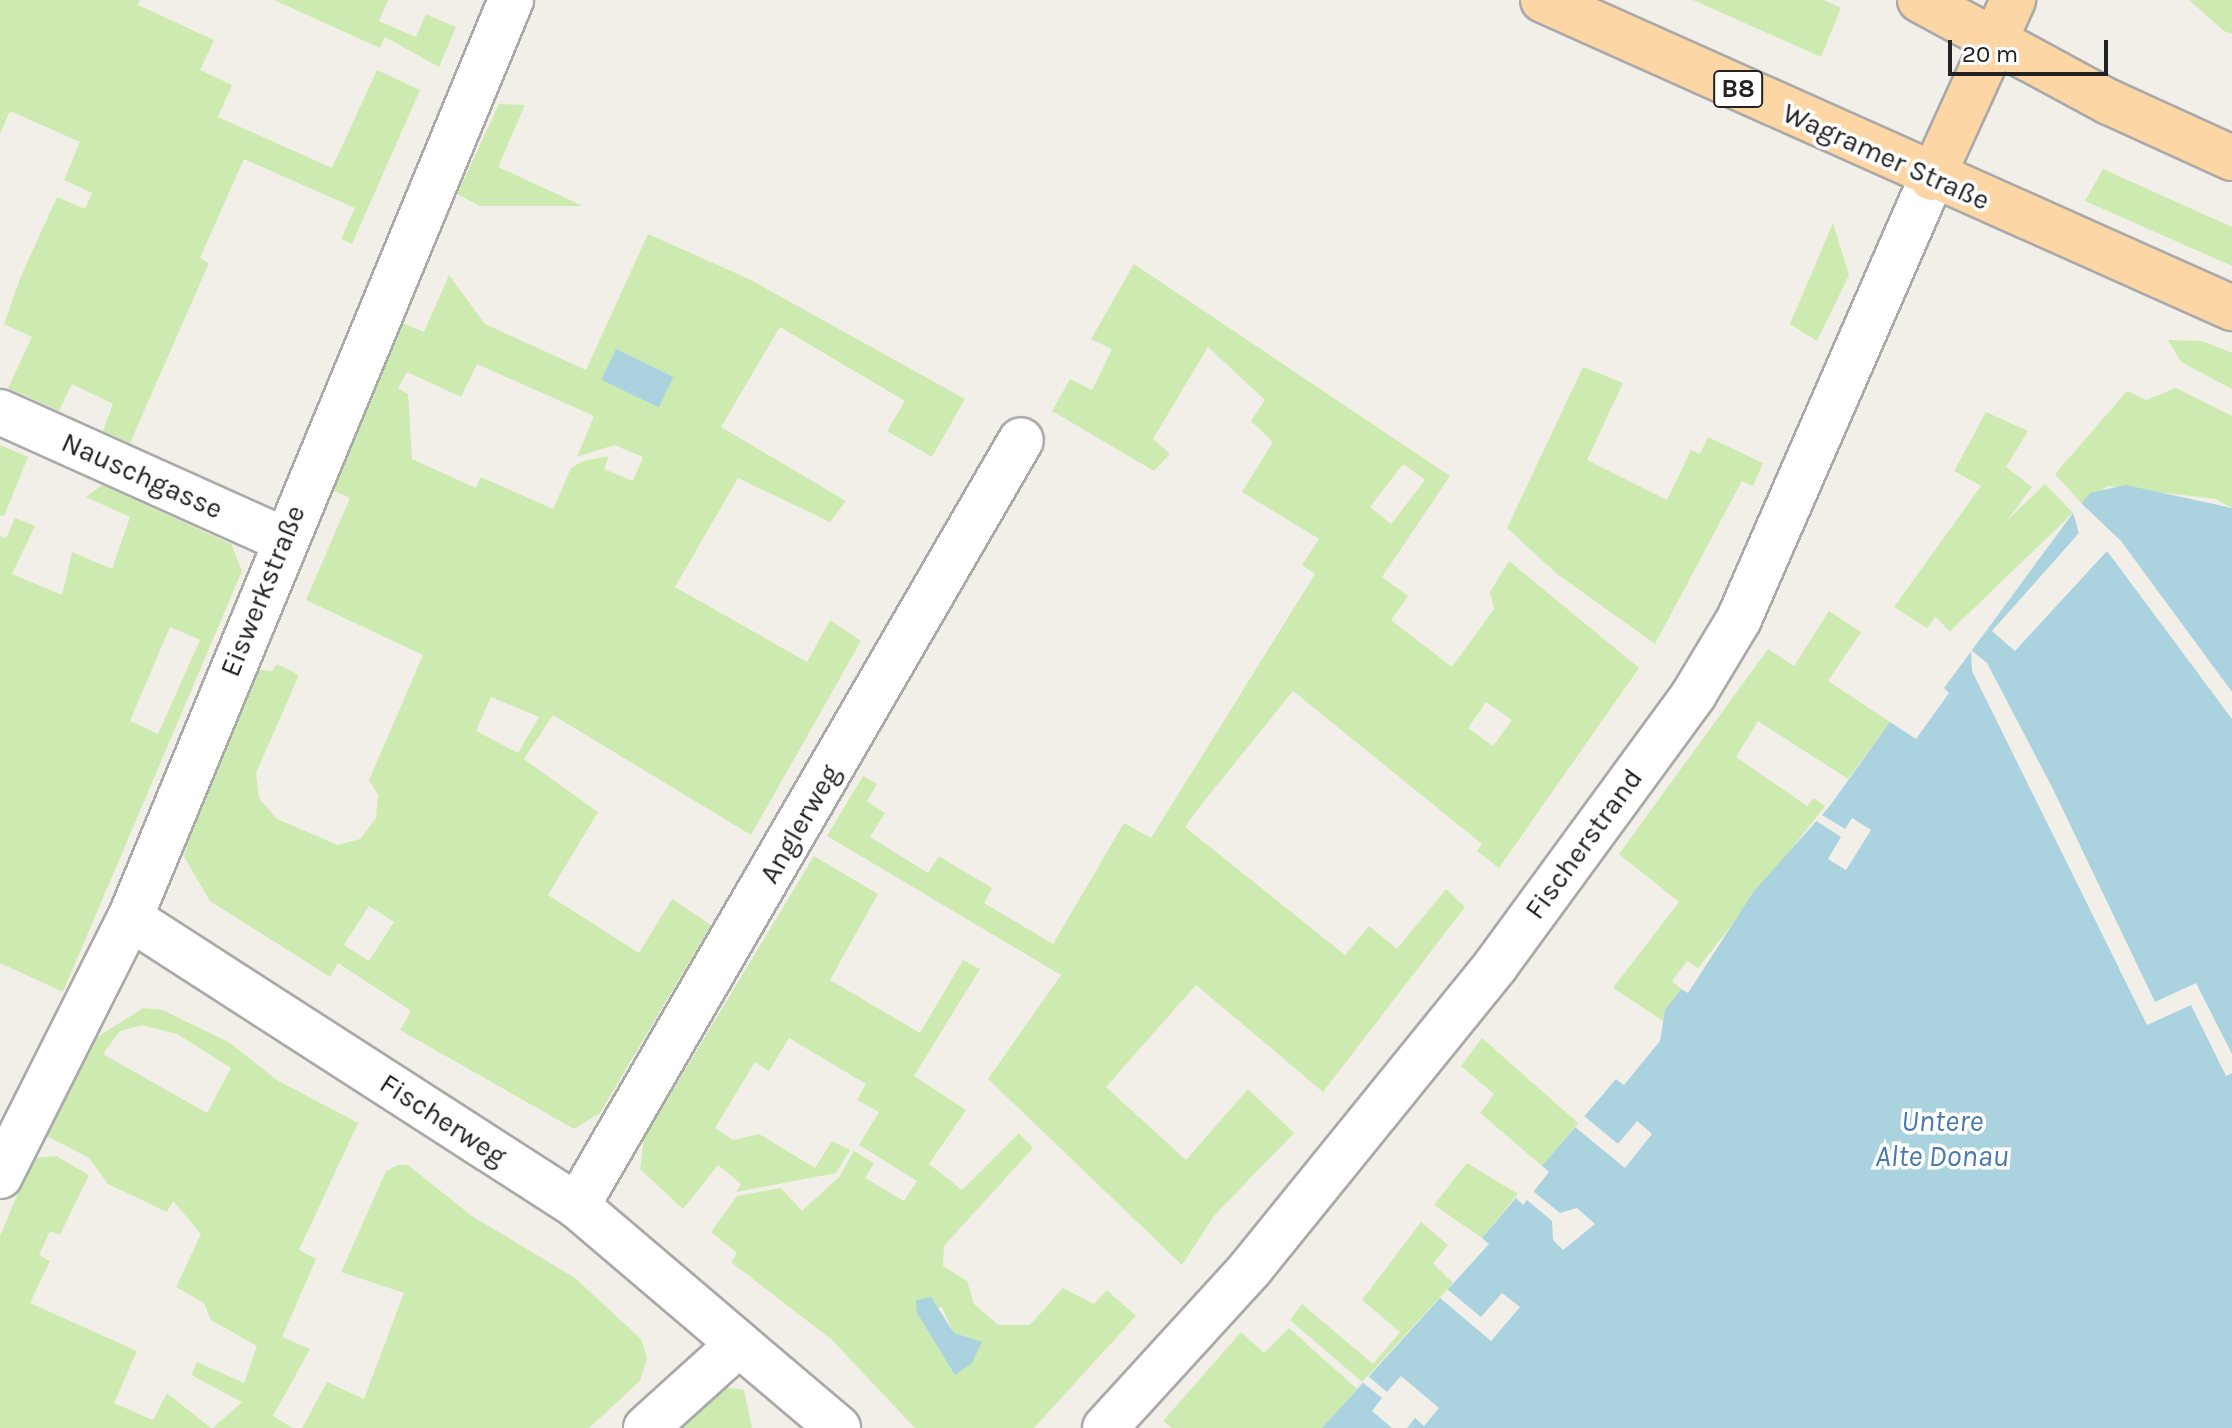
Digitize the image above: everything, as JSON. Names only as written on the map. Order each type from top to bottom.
[{"type":"main road","name":"Wagramer Straße","points":[[1543,0],[1932,178],[2232,308]]},
{"type":"main road","points":[[1920,0],[2109,102],[2232,158]]},
{"type":"main road","points":[[1932,178],[2013,0]]},
{"type":"street","name":"Eiswerkstraße","points":[[0,1176],[130,918],[283,539],[511,0]]},
{"type":"street","name":"Fischerstrand","points":[[1105,1428],[1250,1269],[1496,965],[1694,694],[1739,619],[1932,178]]},
{"type":"street","name":"Nauschgasse","points":[[0,412],[283,539]]},
{"type":"street","name":"Anglerweg","points":[[577,1206],[1021,440]]},
{"type":"street","name":"Fischerweg","points":[[130,918],[577,1206],[739,1344]]},
{"type":"street","points":[[646,1428],[739,1344],[838,1428]]},
{"type":"green space","points":[[0,0],[140,0],[138,5],[214,40],[200,70],[232,85],[218,117],[332,168],[377,70],[420,90],[352,244],[341,239],[355,208],[244,159],[200,258],[209,263],[130,443],[103,431],[113,404],[72,384],[59,411],[8,388],[32,337],[4,324],[21,276],[57,197],[85,209],[92,193],[64,180],[80,142],[10,111],[0,134]]},
{"type":"green space","points":[[274,0],[388,0],[379,21],[416,37],[426,14],[456,27],[439,67],[385,37],[380,48]]},
{"type":"green space","points":[[1693,0],[1824,0],[1841,8],[1821,57]]},
{"type":"green space","points":[[2189,0],[2232,0],[2232,34],[2224,31]]},
{"type":"green space","points":[[499,104],[525,105],[498,167],[583,206],[480,206],[457,194]]},
{"type":"green space","points":[[2103,169],[2232,227],[2232,266],[2085,201]]},
{"type":"green space","points":[[1833,223],[1849,275],[1817,341],[1790,324]]},
{"type":"green space","points":[[648,234],[749,279],[965,399],[932,457],[887,431],[905,401],[780,327],[721,427],[846,501],[830,522],[738,478],[675,587],[807,662],[830,620],[861,641],[751,835],[553,715],[524,759],[598,812],[548,895],[639,953],[672,899],[711,925],[600,1113],[574,1129],[400,1030],[411,1011],[338,963],[330,977],[210,901],[184,857],[191,823],[256,669],[272,671],[277,664],[299,675],[256,773],[259,798],[277,819],[338,845],[360,839],[376,818],[378,795],[369,780],[423,655],[306,600],[350,498],[334,491],[345,452],[403,323],[424,332],[449,275],[485,324],[586,370]],"holes":[[[477,364],[594,416],[577,457],[614,445],[643,457],[633,481],[604,469],[609,456],[583,461],[571,468],[553,509],[481,477],[476,488],[412,459],[408,394],[398,388],[407,372],[461,397]],[[491,697],[539,717],[518,753],[476,731]],[[369,906],[394,922],[369,961],[344,945]]]},
{"type":"green space","points":[[1134,264],[1450,476],[1382,577],[1408,596],[1391,620],[1452,667],[1494,609],[1490,592],[1509,561],[1639,668],[1499,868],[1477,851],[1482,844],[1293,691],[1197,810],[1185,827],[1345,955],[1369,926],[1397,949],[1446,889],[1465,907],[1323,1092],[1196,985],[1106,1087],[1186,1160],[1248,1089],[1294,1133],[1214,1216],[1182,1265],[988,1079],[1061,975],[827,836],[863,776],[877,784],[867,801],[885,813],[870,837],[928,873],[939,856],[992,888],[984,903],[1053,944],[1124,823],[1151,838],[1315,574],[1302,565],[1319,539],[1242,492],[1273,442],[1251,421],[1265,400],[1208,347],[1153,439],[1170,454],[1154,471],[1052,411],[1070,379],[1092,390],[1112,349],[1091,339]],"holes":[[[1403,464],[1425,480],[1391,524],[1370,507]],[[1486,702],[1512,720],[1493,746],[1468,728]]]},
{"type":"green space","points":[[2168,340],[2202,341],[2232,353],[2232,389],[2181,362]]},
{"type":"green space","points":[[1583,367],[1623,383],[1587,460],[1667,500],[1691,450],[1700,454],[1708,437],[1763,463],[1753,486],[1742,481],[1655,644],[1557,574],[1507,528]]},
{"type":"green space","points":[[2176,388],[2232,416],[2232,508],[2215,499],[2108,486],[2081,503],[2055,474],[2127,391],[2146,400]]},
{"type":"green space","points":[[1986,412],[2028,431],[2006,467],[2032,487],[1927,628],[1894,607],[1981,486],[1954,471]]},
{"type":"green space","points":[[0,445],[28,457],[4,516],[0,515]]},
{"type":"green space","points":[[2045,484],[2073,513],[1950,632],[1922,603]]},
{"type":"green space","points":[[102,485],[231,544],[242,571],[63,992],[0,963],[0,536],[6,538],[15,518],[35,526],[12,574],[62,595],[72,552],[112,569],[130,517],[86,497]],"holes":[[[170,627],[200,640],[158,734],[130,721]]]},
{"type":"green space","points":[[1829,611],[1861,632],[1828,681],[1890,722],[1848,779],[1758,721],[1736,757],[1807,806],[1814,798],[1825,806],[1698,968],[1687,961],[1672,981],[1681,989],[1665,1010],[1666,1023],[1613,988],[1679,902],[1619,854],[1768,649],[1794,666]]},
{"type":"green space","points":[[814,856],[878,894],[830,980],[920,1033],[963,960],[980,969],[914,1076],[966,1110],[929,1164],[962,1190],[1019,1133],[1033,1148],[944,1246],[943,1266],[967,1281],[974,1304],[998,1325],[1030,1325],[1063,1288],[1094,1304],[1107,1290],[1136,1316],[1034,1428],[915,1428],[832,1340],[731,1262],[737,1253],[711,1232],[737,1196],[781,1188],[802,1211],[839,1177],[854,1151],[874,1163],[865,1178],[904,1201],[917,1181],[859,1145],[879,1112],[857,1100],[866,1084],[789,1038],[769,1071],[755,1062],[715,1128],[733,1140],[759,1134],[815,1168],[832,1141],[850,1150],[836,1173],[736,1192],[741,1184],[718,1165],[683,1209],[640,1169],[644,1138]],"holes":[[[942,1307],[954,1334],[955,1374],[917,1313]]]},
{"type":"green space","points":[[143,1008],[163,1010],[230,1043],[277,1080],[358,1123],[299,1250],[316,1259],[282,1337],[310,1349],[273,1416],[293,1428],[213,1428],[242,1402],[191,1375],[197,1362],[244,1383],[257,1346],[211,1320],[204,1303],[176,1287],[201,1234],[173,1201],[167,1212],[108,1184],[89,1158],[47,1136],[96,1038]],"holes":[[[142,1025],[177,1034],[231,1068],[207,1113],[103,1054],[120,1031]]]},
{"type":"green space","points":[[1482,1038],[1578,1123],[1542,1166],[1480,1113],[1494,1094],[1461,1066]]},
{"type":"green space","points":[[56,1156],[89,1175],[60,1235],[50,1231],[39,1255],[50,1261],[30,1303],[137,1351],[114,1403],[153,1420],[167,1393],[211,1428],[0,1428],[0,1236],[33,1158]]},
{"type":"green space","points":[[1467,1163],[1518,1194],[1482,1238],[1434,1205]]},
{"type":"green space","points":[[398,1165],[408,1165],[472,1216],[575,1278],[641,1339],[647,1358],[640,1381],[589,1428],[302,1428],[327,1382],[364,1399],[404,1293],[341,1272],[386,1171]]},
{"type":"green space","points":[[1421,1222],[1448,1245],[1433,1263],[1453,1283],[1362,1382],[1290,1320],[1302,1304],[1373,1364],[1400,1332],[1362,1300]]},
{"type":"green space","points":[[1289,1328],[1357,1389],[1322,1428],[1172,1428],[1163,1421],[1241,1332],[1264,1353]]},
{"type":"green space","points":[[722,1387],[744,1390],[752,1428],[674,1428]]},
{"type":"water","points":[[616,349],[674,377],[659,408],[601,380]]},
{"type":"water","name":"Untere Alte Donau","points":[[2126,485],[2232,508],[2232,1428],[1322,1428],[1489,1244],[1482,1238],[1516,1198],[1523,1205],[1549,1172],[1542,1166],[1616,1079],[1624,1085],[1660,1041],[1665,1010],[1681,989],[1688,993],[1754,891],[1829,807],[1890,722],[1916,739],[1949,693],[1944,688],[2073,513],[2090,493]]},
{"type":"water","points":[[931,1297],[954,1333],[982,1342],[972,1363],[955,1375],[917,1313],[916,1300]]},
{"type":"pier","points":[[2081,503],[2121,541],[2232,692],[2232,719],[2107,551],[2015,651],[1992,631],[2079,533],[2073,513]]},
{"type":"pier","points":[[1971,650],[1987,663],[2053,789],[2155,1002],[2196,983],[2232,1054],[2232,1073],[2226,1076],[2191,1005],[2147,1025],[1972,671]]},
{"type":"pier","points":[[1819,813],[1845,829],[1852,818],[1871,830],[1846,870],[1828,859],[1841,837],[1815,820]]},
{"type":"pier","points":[[1584,1116],[1618,1144],[1637,1121],[1652,1134],[1625,1168],[1575,1127]]},
{"type":"pier","points":[[1533,1191],[1560,1213],[1577,1208],[1595,1224],[1563,1250],[1553,1240],[1552,1221],[1527,1200]]},
{"type":"pier","points":[[1447,1289],[1481,1317],[1502,1293],[1520,1307],[1491,1341],[1440,1298]]},
{"type":"pier","points":[[1368,1376],[1387,1392],[1401,1376],[1439,1408],[1424,1426],[1415,1418],[1407,1428],[1392,1428],[1372,1411],[1382,1398],[1362,1382]]}]
